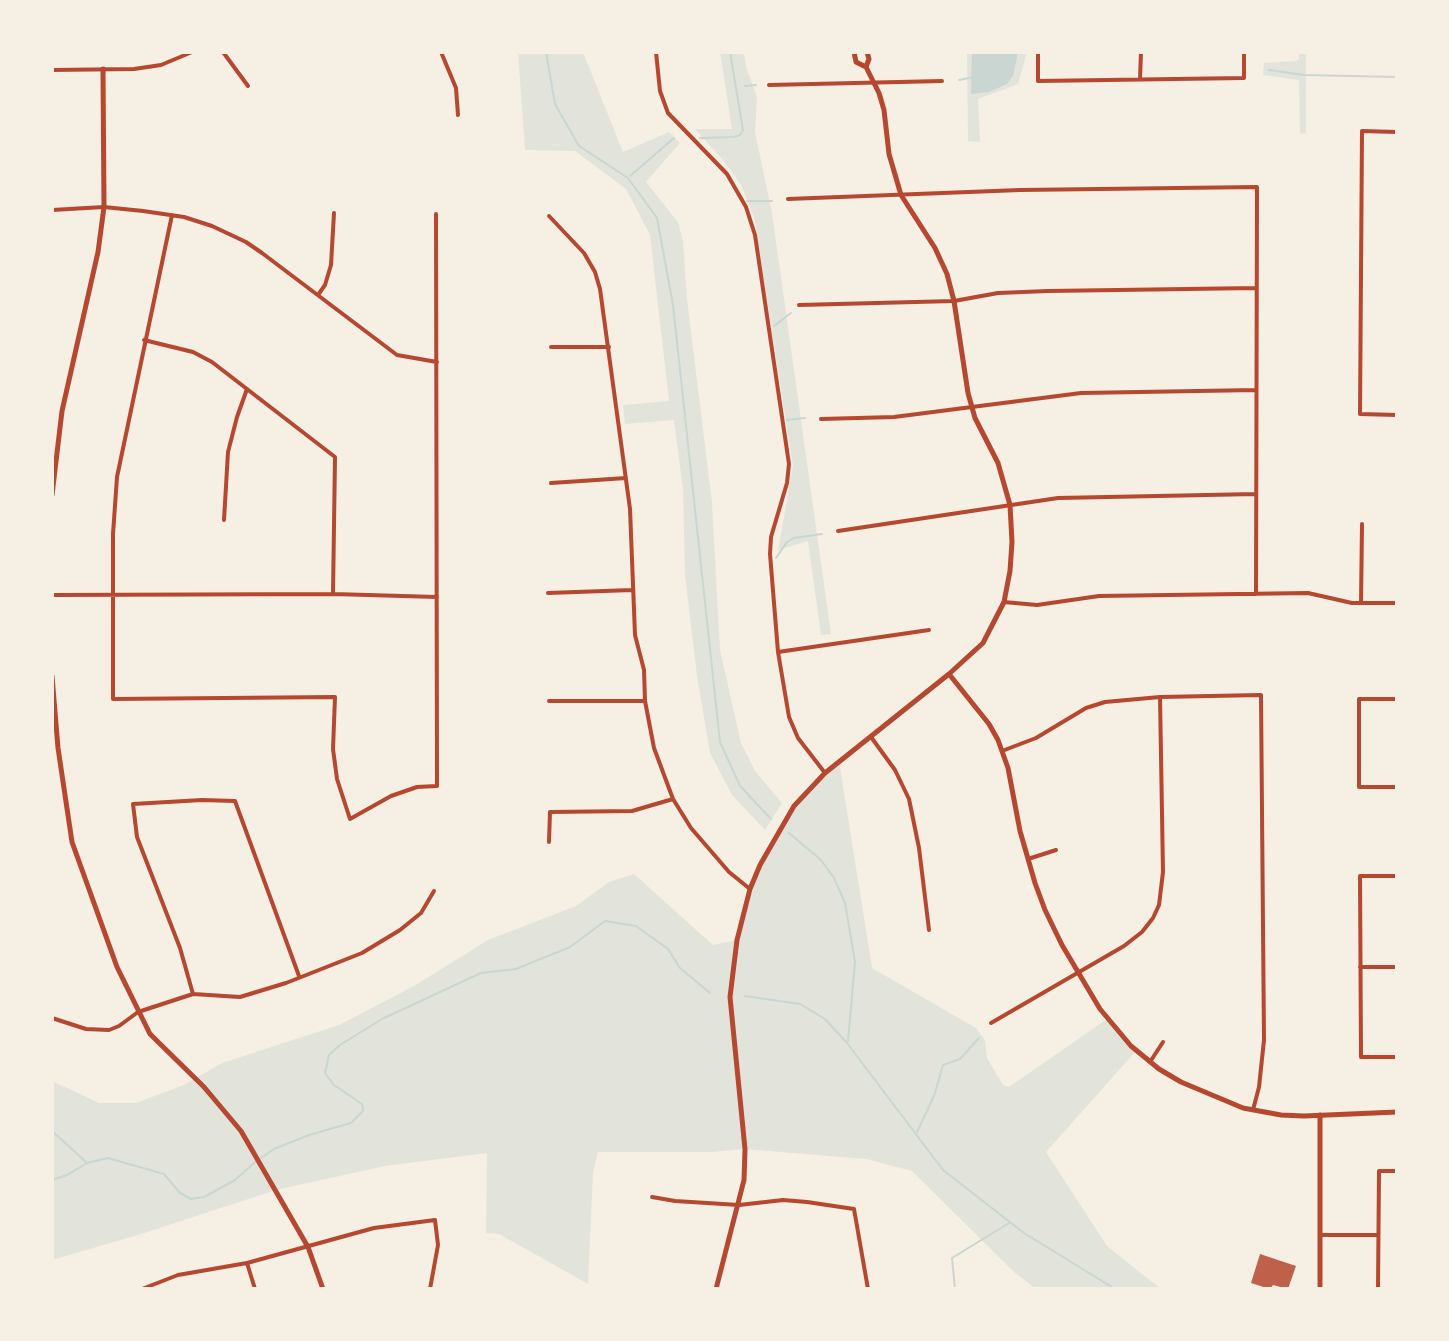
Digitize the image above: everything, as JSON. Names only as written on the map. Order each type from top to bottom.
[{"type":"street","points":[[52,70],[161,65],[192,52]]},
{"type":"street","points":[[223,52],[248,86]]},
{"type":"street","points":[[441,52],[456,88],[458,115]]},
{"type":"street","points":[[656,52],[660,91],[668,113],[727,174],[746,207],[755,235],[789,464],[787,483],[771,537],[770,554],[778,652],[789,717],[803,745],[825,773]]},
{"type":"street","points":[[716,1289],[739,1205],[745,1149],[730,997],[735,949],[750,889],[768,849],[794,806],[825,773],[983,643],[1004,602],[1012,542],[1010,505],[998,463],[968,393],[947,274],[901,195],[889,154],[884,110],[874,82],[866,67],[856,62],[854,52]]},
{"type":"street","points":[[866,67],[869,59],[867,52]]},
{"type":"street","points":[[1038,52],[1038,81],[1244,78],[1244,52]]},
{"type":"street","points":[[1140,79],[1141,52]]},
{"type":"street","points":[[52,495],[62,411],[98,252],[104,207],[103,69]]},
{"type":"street","points":[[769,85],[942,81]]},
{"type":"street","points":[[1397,132],[1362,131],[1360,414],[1397,415]]},
{"type":"street","points":[[788,199],[1257,187],[1256,594]]},
{"type":"street","points":[[52,210],[104,207],[172,215],[212,226],[246,242],[397,355],[437,362]]},
{"type":"street","points":[[318,295],[325,285],[331,265],[334,213]]},
{"type":"street","points":[[172,215],[117,477],[113,699],[335,697],[333,749],[337,779],[350,819],[391,796],[417,787],[437,786],[436,214]]},
{"type":"street","points":[[549,216],[584,253],[600,289],[630,509],[635,635],[644,670],[645,701],[654,748],[673,799],[707,849],[750,889]]},
{"type":"street","points":[[799,305],[954,301],[998,293],[1048,291],[1256,288]]},
{"type":"street","points":[[144,340],[193,352],[212,362],[335,457],[333,594]]},
{"type":"street","points":[[551,347],[609,347]]},
{"type":"street","points":[[224,520],[228,452],[247,389]]},
{"type":"street","points":[[821,419],[894,417],[1081,393],[1256,390]]},
{"type":"street","points":[[551,483],[626,478]]},
{"type":"street","points":[[838,531],[1058,498],[1256,494]]},
{"type":"street","points":[[1361,603],[1362,524]]},
{"type":"street","points":[[548,593],[632,590]]},
{"type":"street","points":[[1004,602],[1037,605],[1099,596],[1308,593],[1361,603],[1397,603]]},
{"type":"street","points":[[52,595],[333,594],[437,597]]},
{"type":"street","points":[[778,652],[929,630]]},
{"type":"street","points":[[949,674],[989,724],[1002,751],[1028,859],[1045,910],[1077,973],[1109,1022],[1150,1062],[1181,1082],[1205,1094],[1253,1110],[1281,1115],[1397,1112]]},
{"type":"street","points":[[52,676],[55,748],[75,853],[117,967],[150,1034],[222,1106],[243,1135],[308,1247],[323,1289]]},
{"type":"street","points":[[1002,751],[1036,738],[1096,705],[1117,699],[1261,695],[1264,1040],[1253,1110]]},
{"type":"street","points":[[991,1023],[1134,939],[1148,926],[1159,905],[1163,872],[1160,697]]},
{"type":"street","points":[[1397,699],[1359,699],[1359,787],[1397,787]]},
{"type":"street","points":[[549,701],[645,701]]},
{"type":"street","points":[[870,735],[895,770],[909,799],[919,848],[929,930]]},
{"type":"street","points":[[549,842],[550,812],[632,811],[673,799]]},
{"type":"street","points":[[193,994],[180,948],[137,837],[133,804],[235,801],[299,976]]},
{"type":"street","points":[[1028,859],[1056,850]]},
{"type":"street","points":[[1397,876],[1360,876],[1361,1057],[1397,1057]]},
{"type":"street","points":[[52,1018],[75,1027],[99,1031],[119,1026],[138,1012],[193,994],[240,997],[286,983],[362,953],[400,930],[421,913],[434,891]]},
{"type":"street","points":[[1360,967],[1397,967]]},
{"type":"street","points":[[1150,1062],[1163,1042]]},
{"type":"street","points":[[1320,1115],[1320,1289]]},
{"type":"street","points":[[1378,1289],[1379,1171],[1397,1171]]},
{"type":"street","points":[[652,1197],[739,1205],[783,1200],[854,1209],[868,1289]]},
{"type":"street","points":[[145,1289],[178,1275],[247,1263],[374,1228],[435,1220],[438,1245],[430,1289]]},
{"type":"street","points":[[1319,1235],[1378,1235]]},
{"type":"street","points":[[247,1263],[255,1289]]},
{"type":"shaded area","points":[[518,52],[583,52],[623,152],[669,132],[680,143],[646,182],[678,222],[683,241],[687,299],[712,503],[720,650],[741,743],[755,771],[782,803],[765,830],[732,795],[710,753],[685,575],[683,490],[674,420],[625,424],[623,405],[669,401],[650,235],[626,189],[575,151],[525,150]]},
{"type":"shaded area","points":[[720,52],[744,52],[757,97],[755,132],[772,213],[831,634],[821,635],[808,541],[778,550],[793,466],[754,217],[741,185],[695,129],[732,129]]},
{"type":"shaded area","points":[[967,52],[1027,52],[1018,84],[978,99],[980,142],[968,141]]},
{"type":"shaded area","points":[[972,52],[1018,52],[1013,76],[1007,84],[989,92],[971,94]]},
{"type":"shaded area","points":[[1299,52],[1306,52],[1306,133],[1300,134],[1299,80],[1263,75],[1264,63],[1295,61],[1299,59]]},
{"type":"shaded area","points":[[839,761],[872,968],[976,1028],[985,1040],[987,1058],[1003,1085],[1009,1087],[1107,1019],[1136,1051],[1046,1152],[1107,1246],[1161,1289],[1036,1289],[1014,1272],[912,1171],[866,1159],[745,1149],[598,1152],[593,1173],[588,1284],[499,1234],[486,1233],[487,1153],[385,1166],[276,1190],[52,1260],[52,1081],[99,1103],[136,1103],[184,1085],[222,1063],[339,1025],[414,986],[488,940],[576,906],[609,882],[634,874],[713,945],[737,940],[760,866],[794,806]]},
{"type":"building","points":[[1260,1254],[1296,1266],[1288,1289],[1273,1285],[1270,1289],[1251,1283]]},
{"type":"waterway","points":[[546,52],[555,104],[579,146],[628,178],[657,218],[673,305],[720,742],[740,786],[771,819]]},
{"type":"waterway","points":[[700,138],[734,137],[743,130],[730,52]]},
{"type":"waterway","points":[[1269,70],[1304,75],[1397,77]]},
{"type":"waterway","points":[[959,80],[974,77]]},
{"type":"waterway","points":[[745,86],[756,85]]},
{"type":"waterway","points":[[630,176],[674,138]]},
{"type":"waterway","points":[[747,201],[772,201]]},
{"type":"waterway","points":[[774,326],[791,313]]},
{"type":"waterway","points":[[787,420],[805,418]]},
{"type":"waterway","points":[[776,558],[787,542],[794,538],[822,534]]},
{"type":"waterway","points":[[789,833],[821,860],[834,878],[845,903],[855,962],[848,1041]]},
{"type":"waterway","points":[[261,1158],[274,1149],[309,1135],[351,1123],[363,1111],[362,1104],[334,1085],[325,1073],[329,1055],[340,1045],[382,1019],[481,973],[516,969],[570,947],[605,921],[636,926],[668,949],[680,968],[710,993]]},
{"type":"waterway","points":[[745,996],[800,1004],[825,1019],[847,1043],[943,1170],[1024,1233],[1115,1289]]},
{"type":"waterway","points":[[917,1132],[934,1096],[943,1065],[960,1059],[979,1038]]},
{"type":"waterway","points":[[52,1131],[86,1162]]},
{"type":"waterway","points":[[52,1180],[87,1163],[108,1158],[164,1174],[180,1193],[191,1199],[204,1197],[235,1180],[255,1162]]},
{"type":"waterway","points":[[955,1289],[952,1258],[1009,1223]]}]
